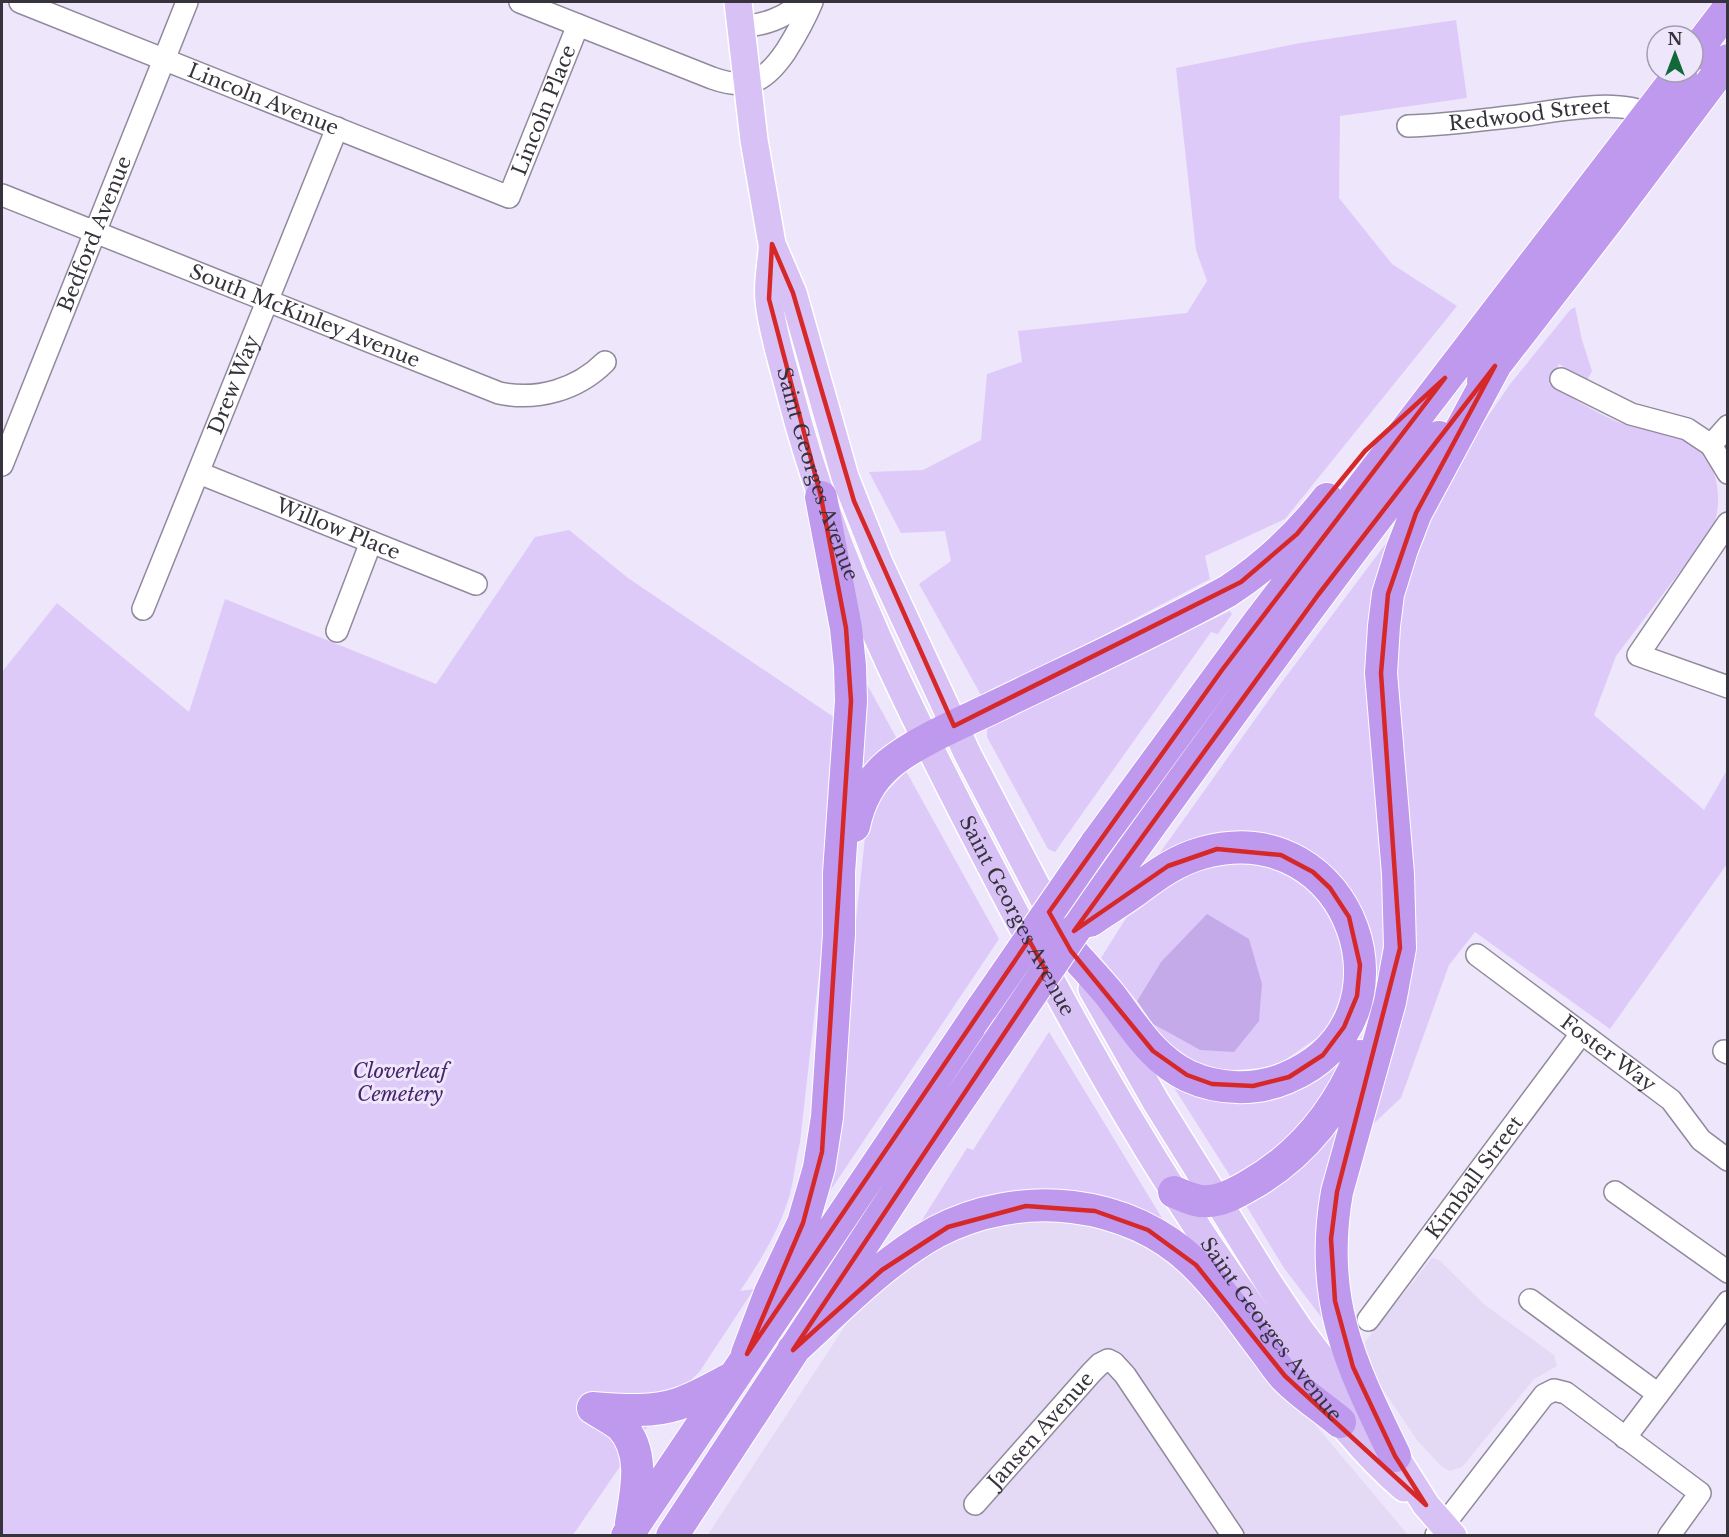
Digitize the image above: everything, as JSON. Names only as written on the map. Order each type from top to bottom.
[{"type":"highway","points":[[1705,39],[1728,9]]},
{"type":"highway","points":[[672,1536],[998,1043],[1073,941],[1123,885],[1311,605],[1728,60]]},
{"type":"highway","points":[[629,1533],[739,1366],[784,1304],[983,1007],[1095,845],[1258,623],[1672,84]]},
{"type":"highway","points":[[1395,1456],[1360,1382],[1343,1335],[1335,1301],[1331,1246],[1334,1208],[1339,1183],[1396,975],[1400,948],[1398,874],[1381,673],[1383,634],[1388,594],[1416,513],[1495,366]]},
{"type":"highway","points":[[839,934],[852,836],[861,801],[887,765],[954,726],[1195,609],[1241,582],[1297,534],[1365,451],[1445,378]]},
{"type":"highway","points":[[629,1533],[637,1476],[635,1453],[622,1428],[614,1420],[593,1408],[635,1410],[664,1407],[690,1399],[739,1366],[803,1223],[819,1168],[827,1117],[839,934],[839,873],[851,675],[846,628],[821,497]]},
{"type":"highway","points":[[1073,941],[1132,1026],[1153,1051],[1175,1068],[1200,1080],[1212,1084],[1240,1087],[1278,1081],[1313,1064],[1338,1037],[1349,1018],[1357,996],[1360,976],[1359,952],[1353,928],[1343,905],[1330,888],[1313,872],[1292,860],[1269,852],[1242,848],[1217,849],[1192,856],[1123,885]]},
{"type":"highway","points":[[1174,1192],[1201,1201],[1216,1200],[1236,1192],[1273,1171],[1307,1142],[1334,1106],[1358,1061],[1377,1011],[1399,915]]},
{"type":"highway","points":[[793,1350],[882,1270],[935,1233],[958,1222],[997,1210],[1041,1205],[1074,1207],[1123,1219],[1148,1230],[1174,1246],[1220,1290],[1285,1377],[1340,1422]]},
{"type":"highway","points":[[694,1500],[694,1536]]},
{"type":"main road","name":"Saint Georges Avenue","points":[[739,14],[759,177],[772,244],[793,294],[819,391],[854,501],[879,562],[954,726],[1037,890],[1073,941],[1141,1075],[1216,1200],[1300,1330],[1395,1456],[1439,1525]]},
{"type":"main road","name":"Saint Georges Avenue","points":[[772,244],[769,299],[795,412],[821,497],[850,576],[891,669],[1045,971],[1118,1101],[1174,1192],[1244,1298],[1340,1422],[1382,1470],[1439,1525]]},
{"type":"main road","points":[[891,669],[902,680],[914,687],[926,690],[936,687]]},
{"type":"street","name":"Lincoln Avenue","points":[[20,2],[509,197]]},
{"type":"street","name":"Bedford Avenue","points":[[2,465],[93,231],[187,2]]},
{"type":"street","points":[[520,2],[720,81],[747,84],[760,80],[772,70],[797,34],[812,2]]},
{"type":"street","points":[[739,14],[770,22],[789,13],[803,2]]},
{"type":"street","name":"Lincoln Place","points":[[509,197],[578,25]]},
{"type":"street","name":"Redwood Street","points":[[1408,126],[1605,106],[1636,109],[1648,116]]},
{"type":"street","name":"Drew Way","points":[[142,609],[337,128]]},
{"type":"street","name":"South McKinley Avenue","points":[[2,195],[489,390],[510,395],[534,395],[577,384],[586,379],[604,362]]},
{"type":"street","points":[[1561,379],[1631,414],[1680,426],[1695,434],[1711,445],[1728,473]]},
{"type":"street","points":[[1711,445],[1728,426]]},
{"type":"street","name":"Willow Place","points":[[199,473],[476,585]]},
{"type":"street","points":[[1728,524],[1638,655],[1728,687]]},
{"type":"street","points":[[337,631],[371,542]]},
{"type":"street","name":"Foster Way","points":[[1477,955],[1671,1100],[1701,1140],[1728,1160]]},
{"type":"street","name":"Kimball Street","points":[[1368,1320],[1581,1034]]},
{"type":"street","points":[[1615,1192],[1728,1272]]},
{"type":"street","points":[[1530,1300],[1659,1394]]},
{"type":"street","points":[[1625,1438],[1728,1302]]},
{"type":"street","name":"Jansen Avenue","points":[[975,1504],[1092,1372],[1108,1360],[1125,1375],[1233,1536]]},
{"type":"street","points":[[1439,1525],[1549,1391],[1560,1390],[1700,1493],[1669,1536]]},
{"type":"highlighted area","points":[[772,244],[793,293],[854,501],[954,726],[1241,582],[1297,534],[1365,451],[1445,378],[1222,670],[1049,912],[1071,951],[1153,1051],[1187,1075],[1212,1084],[1253,1086],[1289,1077],[1323,1055],[1344,1027],[1357,996],[1360,965],[1349,917],[1330,888],[1313,872],[1281,855],[1217,849],[1168,866],[1074,931],[1318,595],[1495,366],[1416,513],[1388,594],[1381,673],[1400,948],[1337,1192],[1331,1239],[1335,1301],[1353,1367],[1395,1456],[1426,1505],[1285,1376],[1196,1265],[1148,1230],[1095,1211],[1026,1206],[948,1227],[882,1270],[793,1350],[1046,971],[1029,940],[747,1354],[803,1223],[822,1152],[851,701],[846,628],[821,497],[769,299]]},
{"type":"shaded area","points":[[1207,914],[1249,939],[1262,984],[1259,1021],[1234,1052],[1200,1050],[1153,1024],[1137,1001],[1161,962]]},
{"type":"shaded area","points":[[1071,1217],[1144,1235],[1207,1290],[1287,1391],[1408,1535],[707,1536],[853,1314],[902,1270],[973,1230]]},
{"type":"shaded area","points":[[1432,1258],[1439,1260],[1485,1305],[1554,1355],[1557,1366],[1534,1379],[1462,1467],[1450,1471],[1441,1466],[1417,1440],[1374,1376],[1363,1348],[1365,1342]]},
{"type":"green space","points":[[1456,20],[1467,98],[1340,116],[1339,198],[1392,264],[1457,306],[1285,519],[1205,556],[1210,579],[1026,676],[981,695],[919,584],[951,561],[945,531],[901,533],[869,472],[923,470],[981,440],[987,374],[1022,362],[1018,331],[1187,313],[1207,281],[1196,250],[1176,68],[1300,43]]},
{"type":"green space","points":[[1575,307],[1592,371],[1587,380],[1559,364],[1549,384],[1618,422],[1672,435],[1687,441],[1707,460],[1714,472],[1718,499],[1713,528],[1616,656],[1594,715],[1704,810],[1727,770],[1727,864],[1610,1029],[1475,932],[1449,965],[1401,1098],[1372,1125],[1413,911],[1391,656],[1401,575],[1437,490],[1511,383],[1570,310]]},
{"type":"green space","points":[[1399,526],[1387,912],[1377,990],[1355,1049],[1302,1131],[1234,1182],[1171,1083],[1252,1096],[1362,1006],[1318,865],[1157,857],[1276,690]]},
{"type":"green space","name":"Cloverleaf Cemetery","points":[[569,530],[628,578],[847,726],[800,1142],[790,1194],[781,1220],[740,1291],[754,1289],[700,1371],[688,1383],[669,1395],[573,1535],[2,1536],[2,672],[57,603],[189,712],[225,599],[436,684],[535,537]]},
{"type":"green space","points":[[1230,611],[1232,614],[1218,634],[1211,632],[1055,852],[1048,849],[987,737],[987,727]]},
{"type":"green space","points":[[863,677],[897,739],[856,783]]},
{"type":"green space","points":[[906,771],[999,939],[826,1197],[867,819],[880,800]]},
{"type":"green space","points":[[1260,860],[1311,883],[1337,917],[1346,988],[1324,1033],[1275,1067],[1208,1072],[1148,1027],[1153,1024],[1200,1050],[1161,962],[1137,1001],[1101,958],[1138,899],[1206,861]]},
{"type":"green space","points":[[1049,1032],[1168,1228],[1113,1206],[919,1225],[967,1148],[973,1150]]},
{"type":"green space","points":[[1358,1083],[1325,1322],[1284,1268],[1244,1202]]}]
